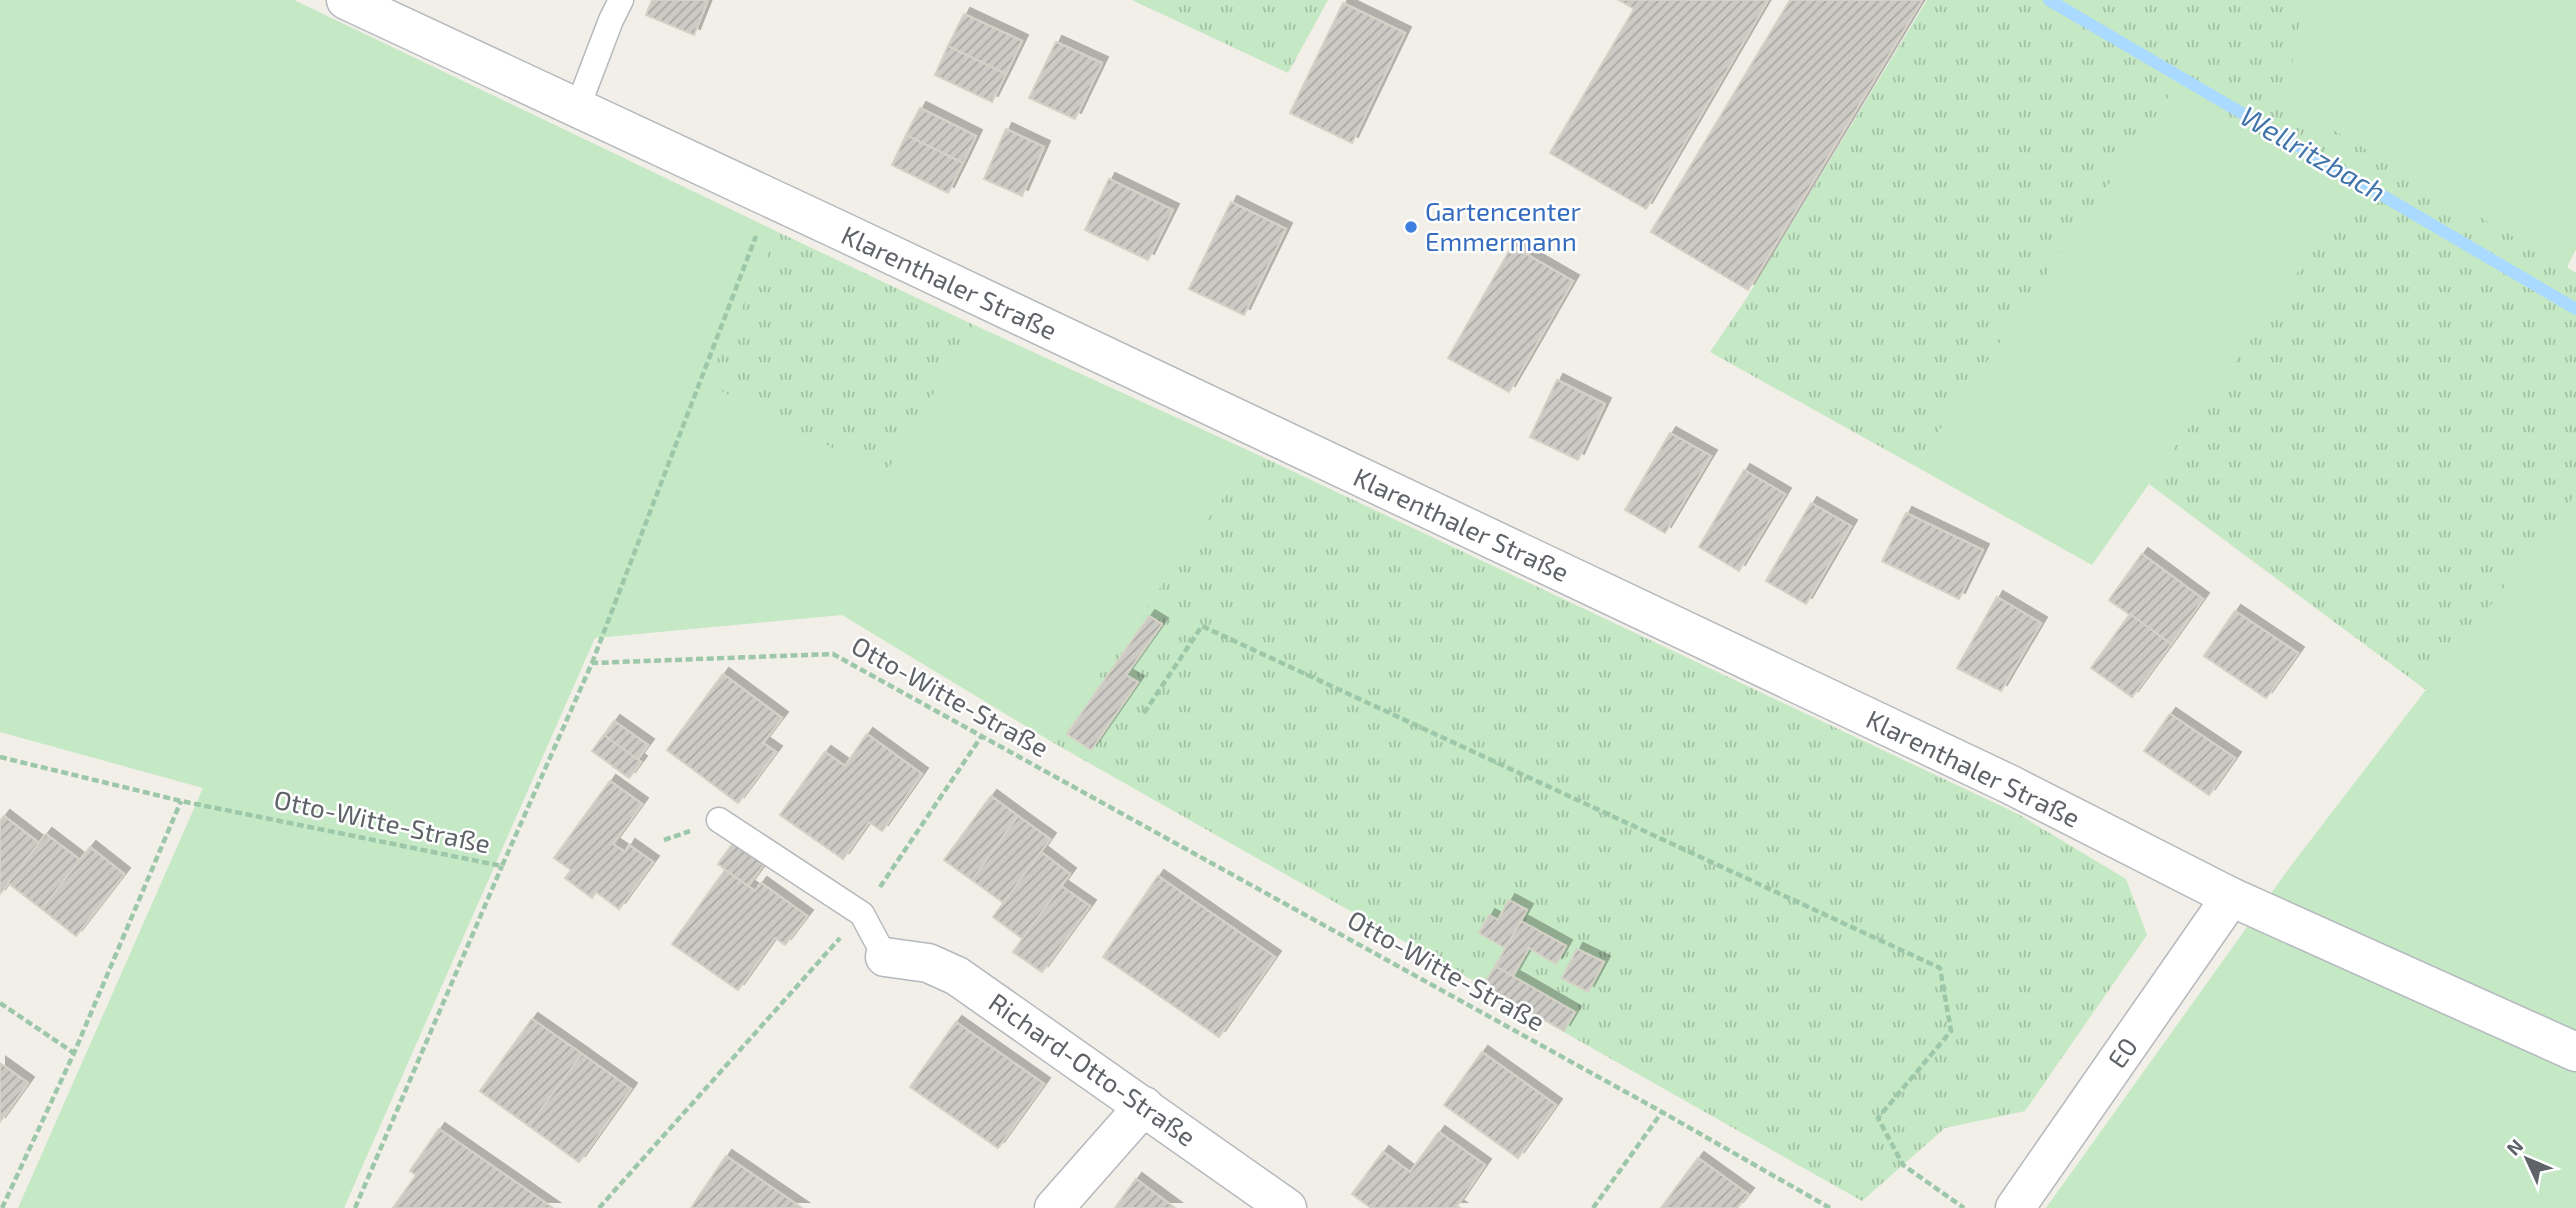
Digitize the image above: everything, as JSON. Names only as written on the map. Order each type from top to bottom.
[{"type":"main road","name":"Klarenthaler Straße","points":[[346,0],[2009,784],[2231,897],[2576,1052]]},
{"type":"main road","name":"E0","points":[[2015,1208],[2231,897]]},
{"type":"main road","name":"Richard-Otto-Straße","points":[[886,957],[928,963],[957,976],[1287,1208]]},
{"type":"main road","points":[[1054,1208],[1144,1106]]},
{"type":"lane","points":[[576,108],[621,0]]},
{"type":"lane","points":[[719,820],[862,914],[886,957]]},
{"type":"path","points":[[592,663],[770,200]]},
{"type":"path","points":[[1144,713],[1202,626],[1940,968],[1951,1031],[1878,1118],[1903,1165],[1964,1208]]},
{"type":"path","name":"Otto-Witte-Straße","points":[[0,757],[181,801],[502,866],[592,663],[833,654],[1662,1112],[1830,1208]]},
{"type":"path","points":[[599,1208],[862,914],[981,737]]},
{"type":"path","points":[[2,1208],[74,1054],[181,801]]},
{"type":"path","points":[[355,1208],[502,866]]},
{"type":"path","points":[[0,1003],[74,1054]]},
{"type":"path","points":[[1593,1208],[1662,1112]]},
{"type":"green space","points":[[0,0],[294,0],[778,232],[706,383],[885,475],[974,325],[1254,453],[1052,742],[842,615],[595,638],[344,1208],[18,1208],[203,788],[0,732]]},
{"type":"green space","points":[[1132,0],[1328,0],[1288,73]]},
{"type":"green space","points":[[1927,0],[2576,0],[2576,249],[2567,267],[2576,273],[2576,494],[2426,690],[2149,484],[2353,193],[2175,88],[1915,466],[1710,352],[1744,302]]},
{"type":"green space","points":[[2303,0],[2576,0],[2576,249],[2566,268],[2286,102]]},
{"type":"green space","points":[[2175,88],[2353,193],[2092,565],[1915,466]]},
{"type":"green space","points":[[778,232],[974,325],[885,475],[705,383]]},
{"type":"green space","points":[[1254,453],[2018,814],[2126,879],[2147,935],[2025,1111],[1945,1128],[1862,1201],[1052,742]]},
{"type":"green space","points":[[2576,494],[2576,1208],[2046,1208],[2290,867]]},
{"type":"building","points":[[652,0],[708,0],[694,35],[646,15]]},
{"type":"building","points":[[1619,0],[1768,0],[1646,209],[1550,153],[1634,9]]},
{"type":"building","points":[[1790,0],[1922,0],[1748,290],[1651,232]]},
{"type":"building","points":[[1343,3],[1405,33],[1352,143],[1290,113]]},
{"type":"building","points":[[964,14],[1022,41],[1006,74],[948,46]]},
{"type":"building","points":[[1056,42],[1102,63],[1075,119],[1029,98]]},
{"type":"building","points":[[948,46],[1006,74],[992,102],[935,75]]},
{"type":"building","points":[[920,108],[976,136],[963,163],[906,135]]},
{"type":"building","points":[[1006,129],[1044,147],[1022,196],[984,179]]},
{"type":"building","points":[[906,135],[963,163],[948,193],[892,165]]},
{"type":"building","points":[[1109,179],[1173,210],[1148,260],[1085,230]]},
{"type":"building","points":[[1231,202],[1286,229],[1244,315],[1189,289]]},
{"type":"building","points":[[1512,246],[1573,281],[1509,392],[1448,358]]},
{"type":"building","points":[[1557,380],[1605,404],[1578,460],[1530,437]]},
{"type":"building","points":[[1670,433],[1711,456],[1665,533],[1625,510]]},
{"type":"building","points":[[1744,470],[1785,494],[1739,571],[1699,547]]},
{"type":"building","points":[[1811,503],[1851,526],[1806,604],[1766,581]]},
{"type":"building","points":[[1906,513],[1983,550],[1959,599],[1882,561]]},
{"type":"building","points":[[2142,554],[2203,599],[2171,644],[2109,600]]},
{"type":"building","points":[[1997,597],[2041,623],[2001,691],[1957,668]]},
{"type":"building","points":[[2235,611],[2298,653],[2266,698],[2204,656]]},
{"type":"building","points":[[2130,614],[2171,644],[2132,697],[2091,668]]},
{"type":"building","points":[[1149,616],[1162,624],[1126,675],[1138,682],[1091,750],[1067,734]]},
{"type":"building","points":[[723,674],[782,718],[763,743],[776,752],[738,803],[667,750]]},
{"type":"building","points":[[2170,714],[2235,758],[2209,795],[2144,751]]},
{"type":"building","points":[[614,721],[648,745],[637,760],[604,735]]},
{"type":"building","points":[[867,734],[922,774],[882,831],[869,822],[843,859],[780,815],[825,752],[845,766]]},
{"type":"building","points":[[604,735],[641,762],[629,778],[592,751]]},
{"type":"building","points":[[610,781],[642,804],[613,844],[625,852],[629,845],[653,862],[619,909],[596,892],[592,898],[565,878],[571,870],[554,858]]},
{"type":"building","points":[[991,796],[1018,816],[972,880],[944,860]]},
{"type":"building","points":[[4,816],[39,843],[0,894],[0,821]]},
{"type":"building","points":[[1018,816],[1050,839],[1004,903],[972,880]]},
{"type":"building","points":[[46,834],[80,860],[42,909],[8,883]]},
{"type":"building","points":[[733,843],[764,864],[748,886],[718,864]]},
{"type":"building","points":[[90,847],[124,874],[76,936],[42,909]]},
{"type":"building","points":[[1041,852],[1070,874],[1023,939],[993,917]]},
{"type":"building","points":[[725,870],[755,891],[761,883],[807,916],[785,945],[775,938],[738,990],[672,944]]},
{"type":"building","points":[[1158,876],[1275,957],[1219,1037],[1103,957]]},
{"type":"building","points":[[1061,886],[1090,906],[1042,972],[1013,952]]},
{"type":"building","points":[[1509,900],[1527,910],[1505,948],[1479,933],[1489,915],[1498,920]]},
{"type":"building","points":[[1521,921],[1566,946],[1556,964],[1529,948],[1513,976],[1495,966]]},
{"type":"building","points":[[1577,949],[1604,962],[1588,992],[1562,978]]},
{"type":"building","points":[[1495,966],[1575,1012],[1564,1031],[1484,985]]},
{"type":"building","points":[[532,1019],[582,1054],[529,1126],[480,1091]]},
{"type":"building","points":[[956,1022],[1044,1084],[998,1148],[910,1087]]},
{"type":"building","points":[[1482,1052],[1556,1105],[1518,1158],[1444,1105]]},
{"type":"building","points":[[582,1054],[631,1089],[579,1162],[529,1126]]},
{"type":"building","points":[[0,1063],[28,1083],[0,1122]]},
{"type":"building","points":[[439,1129],[553,1208],[393,1208],[416,1175],[410,1171]]},
{"type":"building","points":[[1439,1132],[1485,1165],[1457,1206],[1460,1208],[1371,1208],[1352,1194],[1383,1152],[1410,1172]]},
{"type":"building","points":[[726,1156],[802,1208],[691,1208]]},
{"type":"building","points":[[1698,1158],[1748,1194],[1737,1208],[1661,1208]]},
{"type":"building","points":[[1136,1179],[1175,1208],[1115,1208]]},
{"type":"waterway","name":"Wellritzbach","points":[[2049,0],[2576,309]]},
{"type":"place","name":"Gartencenter Emmermann","points":[[1411,227]]}]
